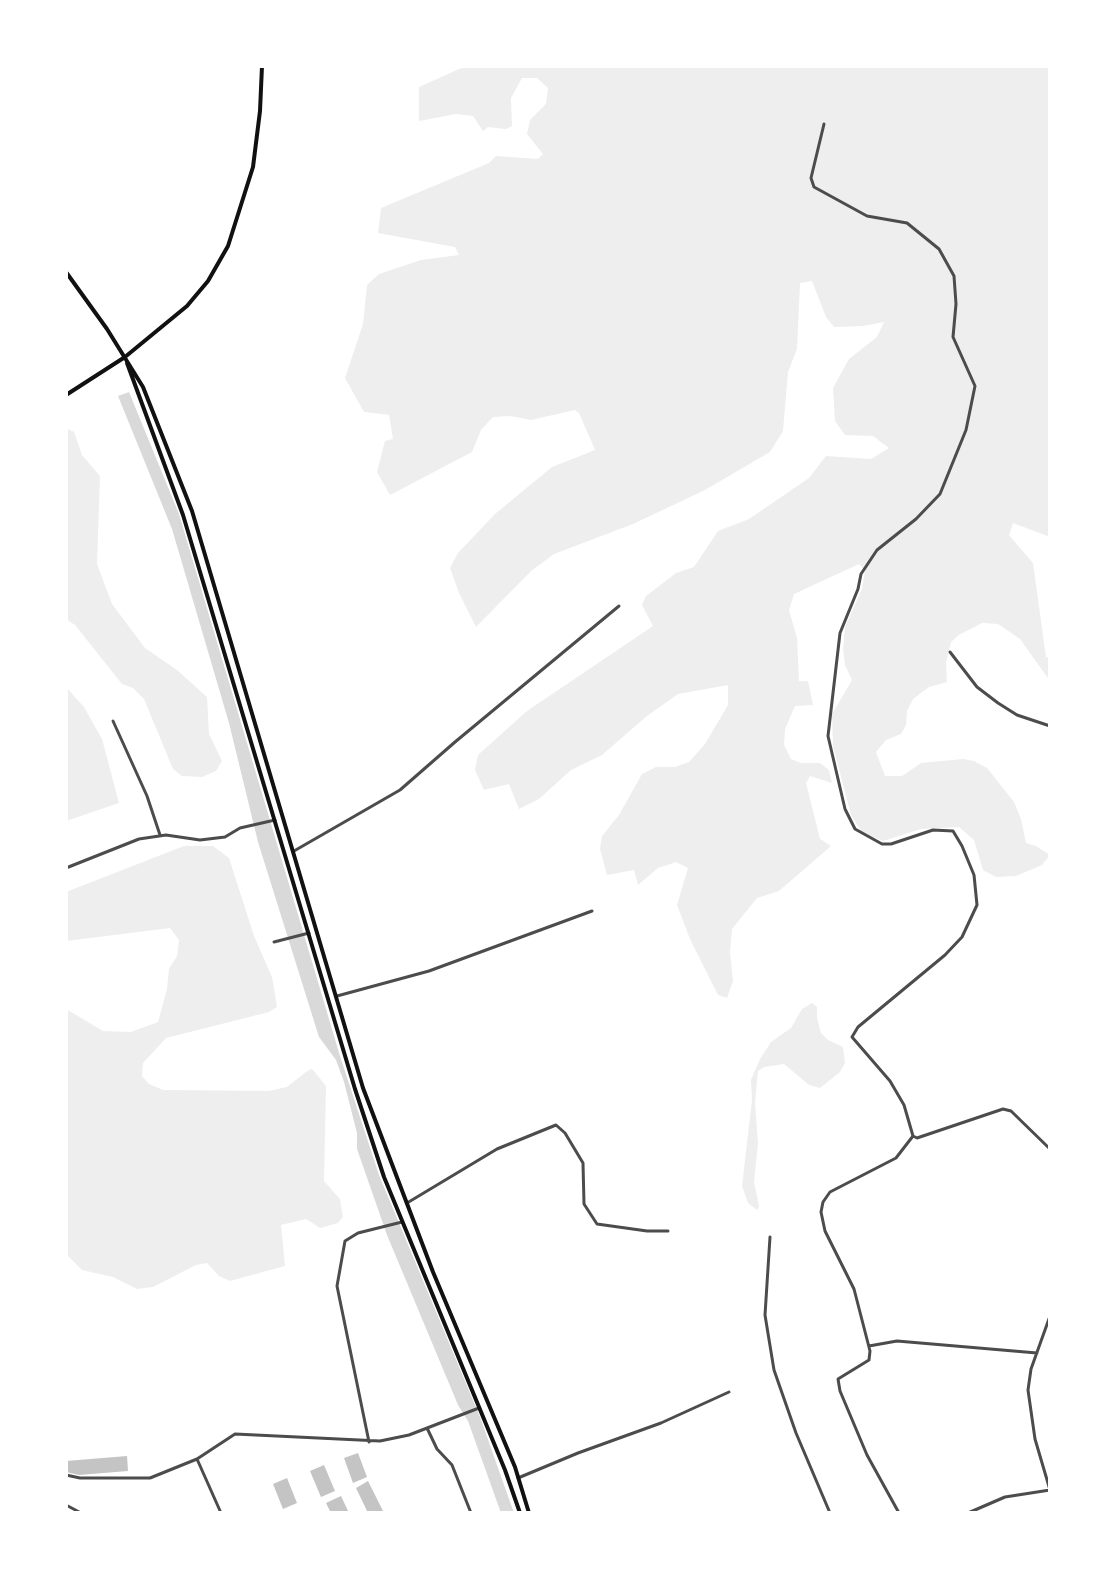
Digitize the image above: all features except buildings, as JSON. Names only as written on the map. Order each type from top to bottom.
[{"type":"main road","points":[[66,395],[125,357],[187,306],[208,281],[228,246],[253,167],[261,111],[262,66]]},
{"type":"main road","points":[[66,272],[143,387],[192,510],[363,1088],[406,1204],[518,1478],[529,1513]]},
{"type":"main road","points":[[125,357],[135,390],[183,514],[355,1089],[401,1222],[520,1513]]},
{"type":"street","points":[[824,124],[811,178],[814,187],[867,216],[907,223],[942,253],[954,276],[953,337],[975,386],[966,430],[940,494],[916,519],[877,550],[861,574],[858,589],[840,633],[828,736],[845,809],[855,829],[882,844],[891,844],[933,830],[953,831],[974,875],[977,905],[962,937],[945,955],[858,1027],[852,1037],[890,1081],[904,1105],[913,1136]]},
{"type":"street","points":[[294,851],[400,790],[619,606]]},
{"type":"street","points":[[950,652],[977,687],[998,703],[1017,715],[1050,726]]},
{"type":"street","points":[[113,721],[136,778],[147,796],[160,835]]},
{"type":"street","points":[[66,868],[139,839],[160,835],[200,840],[225,837],[240,828],[273,820]]},
{"type":"street","points":[[337,996],[429,971],[592,911]]},
{"type":"street","points":[[274,942],[307,934]]},
{"type":"street","points":[[913,1136],[917,1138],[1003,1109],[1011,1111],[1050,1149]]},
{"type":"street","points":[[406,1204],[497,1149],[556,1125],[565,1133],[583,1163],[584,1204],[597,1224],[637,1230],[668,1231]]},
{"type":"street","points":[[899,1513],[867,1455],[840,1391],[838,1379],[869,1360],[869,1346],[854,1289],[825,1231],[821,1208],[826,1197],[840,1185],[896,1158],[913,1136]]},
{"type":"street","points":[[369,1442],[337,1291],[345,1241],[358,1233],[401,1222]]},
{"type":"street","points":[[770,1237],[765,1315],[774,1370],[795,1433],[830,1513]]},
{"type":"street","points":[[968,1513],[1005,1497],[1050,1490],[1035,1439],[1028,1390],[1037,1353],[1050,1316]]},
{"type":"street","points":[[869,1346],[897,1341],[1037,1353]]},
{"type":"street","points":[[518,1478],[661,1423],[729,1392]]},
{"type":"street","points":[[66,1475],[80,1478],[150,1478],[197,1459],[235,1434],[369,1442],[409,1436],[478,1408]]},
{"type":"street","points":[[427,1428],[437,1449],[452,1465],[471,1513]]},
{"type":"street","points":[[197,1459],[220,1513]]},
{"type":"street","points":[[66,1506],[81,1513]]},
{"type":"shaded area","points":[[466,66],[1050,66],[1050,537],[1013,523],[1009,535],[1033,563],[1046,657],[1050,658],[1050,681],[1020,639],[998,624],[982,623],[951,642],[946,663],[947,682],[929,687],[913,699],[907,711],[906,725],[901,734],[886,740],[876,752],[885,776],[902,776],[921,763],[963,759],[974,761],[987,768],[1014,802],[1021,819],[1026,843],[1050,855],[1042,865],[1016,876],[996,877],[983,870],[974,840],[959,827],[921,829],[883,841],[862,832],[851,815],[833,746],[832,714],[852,680],[845,665],[843,649],[845,627],[862,589],[865,570],[859,564],[794,594],[789,610],[797,638],[799,681],[808,681],[813,705],[795,706],[785,729],[784,745],[791,759],[801,763],[820,763],[829,770],[832,783],[810,776],[806,783],[820,839],[831,846],[779,891],[757,898],[732,929],[730,952],[733,981],[727,998],[718,995],[690,939],[677,905],[688,868],[676,862],[658,868],[638,885],[634,870],[607,875],[600,849],[602,836],[619,815],[642,774],[656,767],[675,767],[689,762],[705,744],[728,705],[728,685],[678,694],[647,716],[602,755],[571,770],[539,799],[519,809],[509,784],[484,790],[475,770],[478,755],[527,711],[653,626],[642,605],[646,596],[676,573],[694,567],[718,531],[749,519],[809,478],[826,456],[871,459],[889,448],[873,436],[845,435],[835,421],[833,388],[849,359],[877,337],[884,322],[863,326],[834,327],[826,317],[812,281],[800,283],[797,349],[788,372],[783,431],[770,452],[705,490],[633,524],[554,554],[531,571],[476,627],[459,593],[450,568],[458,553],[495,514],[552,467],[595,450],[579,413],[575,410],[531,420],[510,416],[493,417],[481,430],[472,452],[390,495],[377,472],[385,441],[393,439],[389,415],[364,412],[345,378],[363,324],[367,285],[379,274],[421,260],[459,255],[455,247],[378,233],[381,208],[489,163],[496,156],[538,159],[543,154],[527,134],[530,120],[546,104],[548,88],[537,78],[522,78],[511,98],[512,126],[506,129],[488,127],[483,131],[473,116],[456,114],[419,121],[419,87]]},
{"type":"shaded area","points":[[129,392],[179,514],[340,1056],[379,1175],[480,1417],[514,1513],[501,1513],[468,1421],[458,1405],[387,1235],[357,1149],[357,1133],[344,1082],[336,1060],[319,1037],[258,842],[229,723],[172,529],[118,396]]},
{"type":"shaded area","points":[[66,428],[74,432],[82,455],[100,476],[97,564],[112,604],[145,648],[177,670],[207,697],[209,734],[222,761],[216,771],[202,777],[182,776],[173,769],[144,699],[133,688],[122,684],[75,625],[66,619]]},
{"type":"shaded area","points":[[66,687],[84,707],[102,739],[119,803],[66,821]]},
{"type":"shaded area","points":[[184,846],[213,846],[229,858],[254,936],[272,977],[277,1007],[269,1012],[166,1038],[143,1063],[142,1076],[149,1084],[163,1090],[269,1091],[287,1087],[311,1069],[314,1071],[326,1086],[324,1181],[340,1199],[343,1217],[338,1223],[320,1228],[306,1219],[281,1225],[285,1266],[230,1281],[219,1276],[207,1263],[196,1265],[153,1287],[137,1289],[113,1277],[82,1270],[66,1254],[66,1009],[103,1031],[131,1032],[158,1022],[167,989],[169,969],[177,956],[179,940],[170,928],[66,941],[66,892]]},
{"type":"shaded area","points":[[812,1003],[817,1007],[821,1033],[828,1040],[843,1047],[845,1063],[840,1072],[820,1088],[809,1085],[784,1064],[764,1067],[758,1071],[755,1102],[758,1143],[754,1182],[759,1206],[757,1210],[748,1203],[742,1186],[752,1100],[751,1080],[760,1059],[771,1042],[791,1028],[802,1009]]}]
